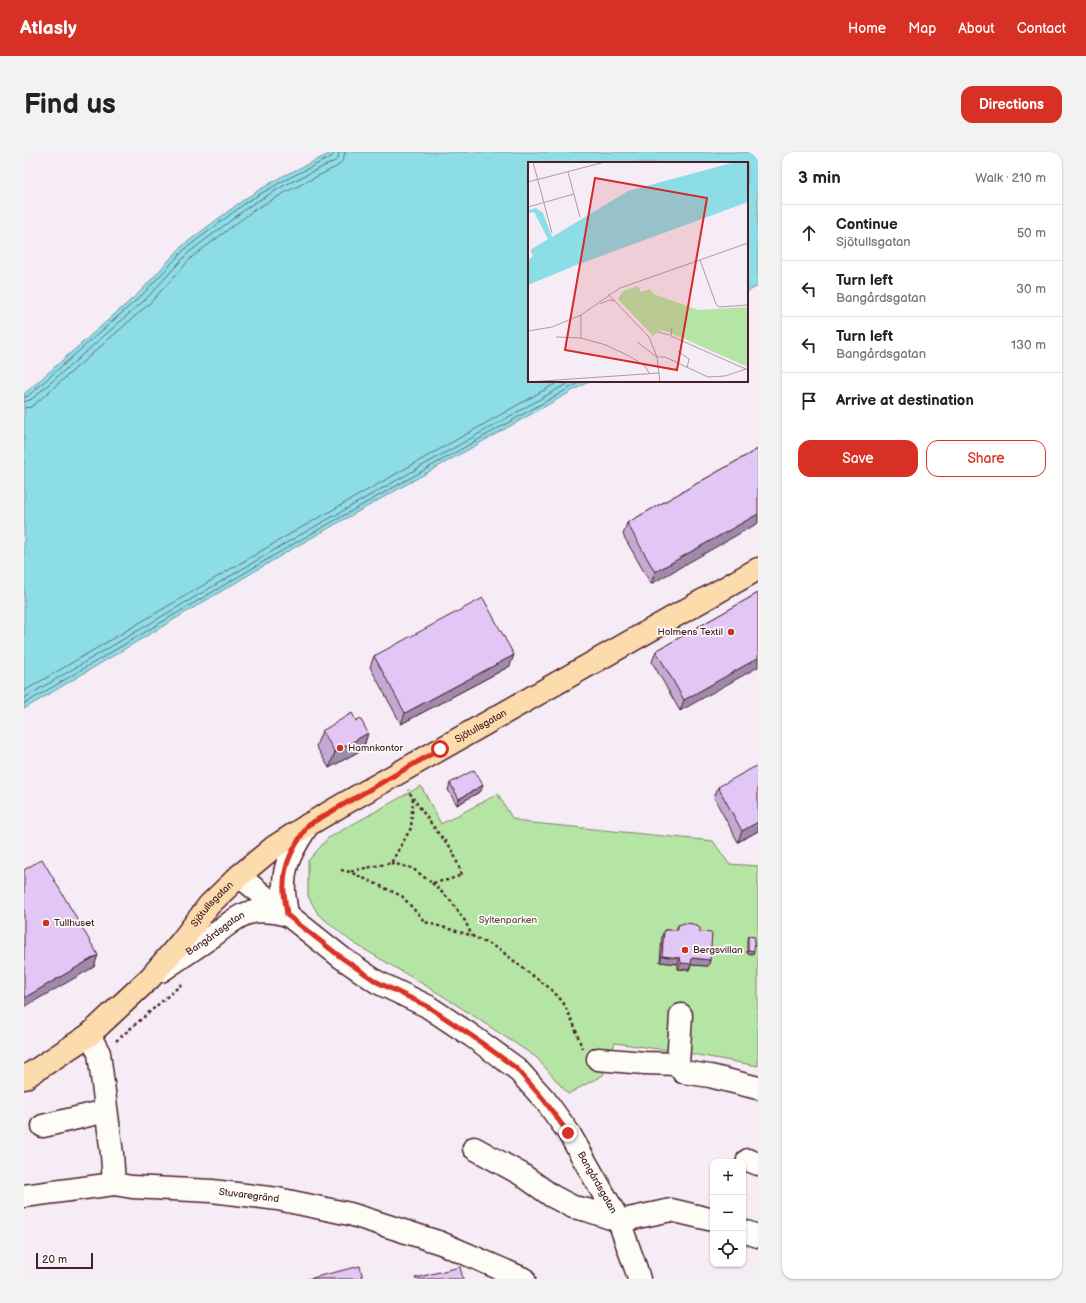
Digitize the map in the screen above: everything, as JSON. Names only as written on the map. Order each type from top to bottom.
[{"type":"main road","name":"Sjötullsgatan","points":[[24,1078],[94,1044],[181,942],[209,905],[239,876],[274,847],[308,825],[758,569]]},
{"type":"street","points":[[287,915],[284,884],[287,861],[294,846],[308,825]]},
{"type":"street","name":"Bangårdsgatan","points":[[239,876],[342,958],[377,982],[427,1006],[516,1068],[544,1100],[568,1133],[619,1221],[636,1269],[638,1279]]},
{"type":"street","name":"Bangårdsgatan","points":[[150,978],[241,916],[262,911],[276,912],[287,915]]},
{"type":"street","points":[[680,1015],[678,1064],[683,1072],[710,1076],[758,1088]]},
{"type":"street","points":[[94,1044],[106,1111],[112,1154],[114,1184]]},
{"type":"street","points":[[598,1059],[678,1064]]},
{"type":"street","points":[[43,1126],[106,1111]]},
{"type":"street","points":[[474,1148],[521,1174],[552,1196],[573,1207],[588,1210],[619,1221],[671,1210],[710,1219]]},
{"type":"street","name":"Stuvaregränd","points":[[24,1196],[114,1184],[132,1187],[212,1191],[278,1199],[350,1214],[441,1242],[524,1279]]},
{"type":"street","points":[[746,1232],[758,1236]]},
{"type":"path","points":[[408,788],[413,798],[438,833],[452,849],[462,875],[448,880],[432,882]]},
{"type":"path","points":[[390,863],[411,828],[413,798]]},
{"type":"path","points":[[350,872],[390,863],[412,868],[432,882],[451,901],[465,921],[473,936]]},
{"type":"path","points":[[341,870],[350,872],[402,896],[425,922],[473,936],[499,949],[551,989],[563,1002],[574,1025],[583,1052],[598,1059]]},
{"type":"path","points":[[94,1044],[119,1039],[184,982]]},
{"type":"green space","name":"Syltenparken","points":[[421,786],[441,824],[498,794],[512,818],[523,822],[713,841],[729,864],[758,866],[758,1066],[681,1052],[615,1043],[603,1075],[568,1094],[536,1057],[443,996],[352,942],[318,914],[308,896],[308,861],[328,838]]},
{"type":"water","points":[[333,152],[758,152],[758,286],[748,291],[748,162],[528,162],[528,382],[588,382],[297,546],[24,709],[24,394],[140,292],[182,246],[246,198],[281,177]]},
{"type":"building","points":[[758,449],[758,514],[655,572],[627,523]]},
{"type":"building","name":"Holmens Textil","points":[[758,593],[758,658],[684,700],[656,651]]},
{"type":"building","points":[[483,598],[514,655],[405,713],[374,656]]},
{"type":"building","points":[[352,713],[356,721],[360,718],[368,733],[335,752],[322,731]]},
{"type":"building","points":[[758,765],[758,822],[742,831],[718,787]]},
{"type":"building","points":[[474,770],[483,785],[459,799],[450,783]]},
{"type":"building","name":"Tullhuset","points":[[42,859],[98,955],[24,998],[24,870]]},
{"type":"building","name":"Bergsvillan","points":[[685,923],[693,924],[700,928],[700,932],[712,933],[710,960],[692,958],[691,964],[681,963],[680,958],[662,956],[664,930],[678,930],[678,925]]},
{"type":"building","points":[[748,936],[755,937],[754,951],[748,950]]},
{"type":"building","points":[[360,1266],[363,1279],[308,1279]]},
{"type":"building","points":[[460,1267],[463,1279],[415,1279],[415,1278]]},
{"type":"place","name":"Holmens Textil","points":[[731,632]]},
{"type":"place","name":"Hamnkontor","points":[[340,748]]},
{"type":"place","name":"Tullhuset","points":[[46,923]]},
{"type":"place","name":"Bergsvillan","points":[[685,950]]},
{"type":"route","points":[[440,749],[308,825],[294,846],[287,861],[284,884],[287,915],[342,958],[377,982],[427,1006],[516,1068],[544,1100],[568,1133]]}]
